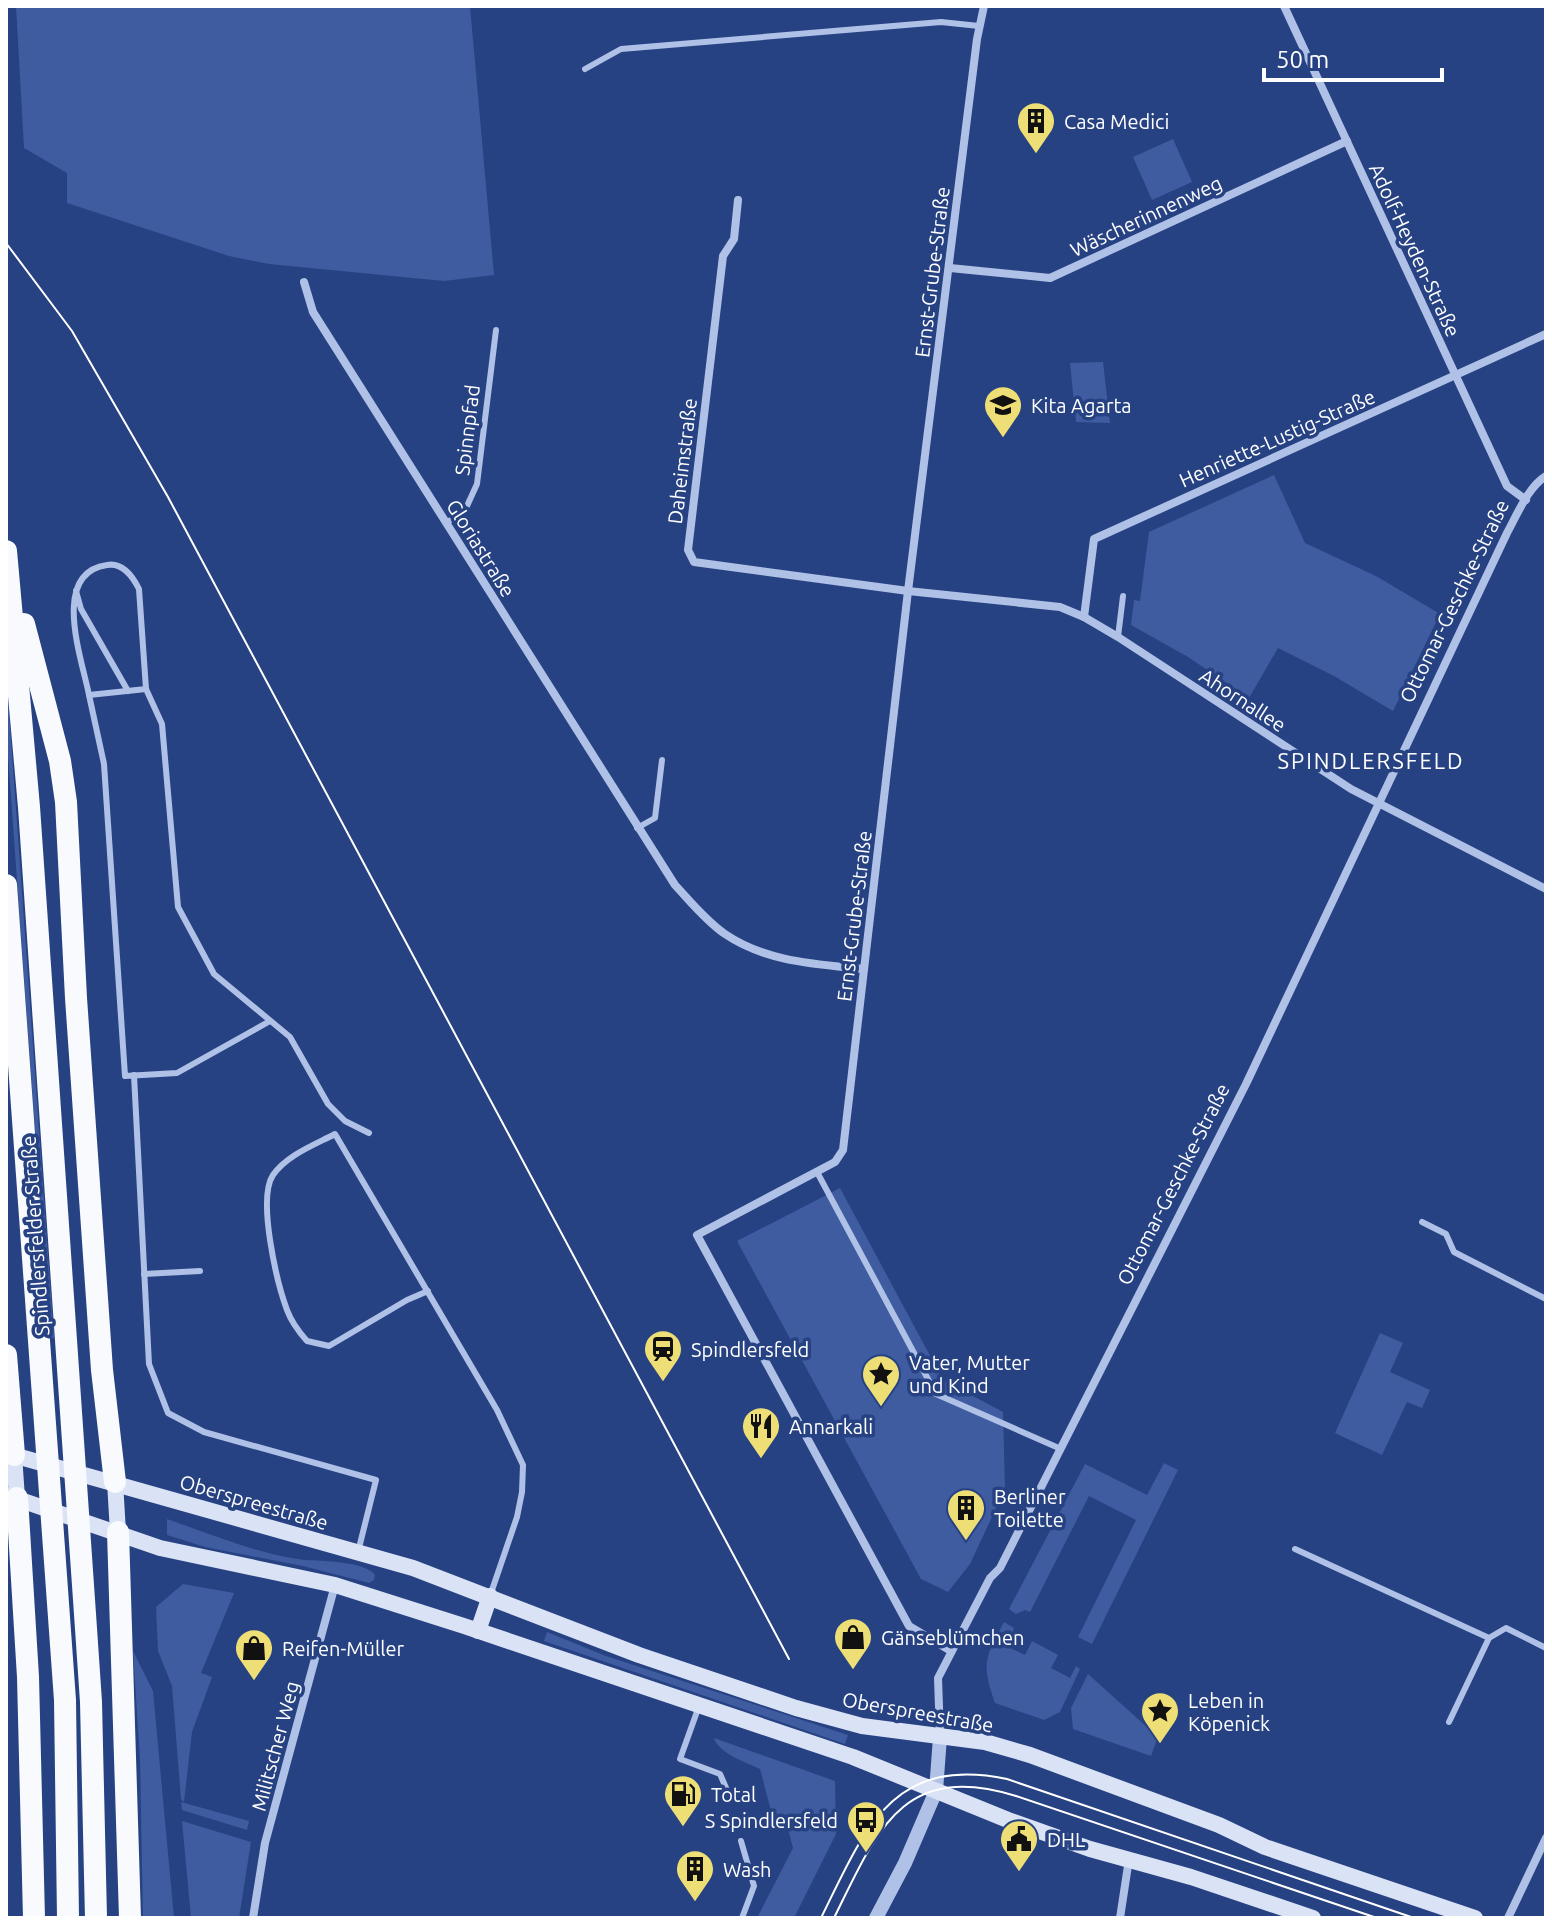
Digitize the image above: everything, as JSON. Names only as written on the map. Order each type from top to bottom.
[{"type":"highway","name":"Spindlersfelder Straße","points":[[7,560],[27,778],[91,1702],[96,1918]]},
{"type":"highway","points":[[7,560],[49,718],[66,802],[76,998],[102,1370],[115,1482]]},
{"type":"highway","name":"Spindlersfelder Straße","points":[[6,885],[65,1700],[68,1918]]},
{"type":"highway","points":[[6,1355],[10,1454]]},
{"type":"highway","points":[[11,1497],[28,1677],[34,1918]]},
{"type":"highway","points":[[118,1532],[130,1918]]},
{"type":"main road","name":"Oberspreestraße","points":[[10,1454],[413,1568],[639,1655],[796,1708],[862,1726],[985,1742],[1043,1760],[1205,1819],[1265,1847],[1475,1918]]},
{"type":"main road","points":[[10,1454],[11,1497],[160,1548],[335,1585],[478,1631],[853,1757],[1022,1825],[1109,1855],[1313,1918]]},
{"type":"main road","points":[[115,1482],[118,1532]]},
{"type":"main road","points":[[478,1631],[490,1596]]},
{"type":"street","name":"Ernst-Grube-Straße","points":[[951,1651],[909,1626],[697,1235],[835,1162],[843,1150],[908,591],[984,6]]},
{"type":"street","name":"Adolf-Heyden-Straße","points":[[1284,6],[1507,486],[1526,500]]},
{"type":"street","name":"Wäscherinnenweg","points":[[950,268],[1050,278],[1347,141]]},
{"type":"street","name":"Daheimstraße","points":[[738,200],[734,239],[723,256],[688,550],[694,562],[707,566],[908,591]]},
{"type":"street","name":"Gloriastraße","points":[[304,282],[313,312],[675,885],[723,933],[761,954],[864,969]]},
{"type":"street","name":"Henriette-Lustig-Straße","points":[[1084,617],[1094,539],[1546,334]]},
{"type":"street","name":"Ottomar-Geschke-Straße","points":[[876,1918],[905,1863],[936,1791],[940,1737],[938,1678],[990,1578],[1000,1568],[1246,1084],[1494,561],[1526,500],[1541,478],[1546,476]]},
{"type":"street","name":"Ahornallee","points":[[908,591],[1060,607],[1084,617],[1351,789],[1546,889]]},
{"type":"street","name":"Militscher Weg","points":[[253,1918],[265,1843],[335,1585]]},
{"type":"street","points":[[1508,1918],[1546,1838]]},
{"type":"street","points":[[1120,1918],[1129,1859]]},
{"type":"lane","points":[[585,69],[621,49],[941,22],[979,26]]},
{"type":"lane","name":"Spinnpfad","points":[[447,523],[467,506],[477,484],[496,330]]},
{"type":"lane","points":[[270,1021],[177,1073],[125,1076],[104,764],[72,610],[75,588],[87,572],[109,564],[123,568],[139,589],[146,689],[162,724],[178,907],[214,974],[290,1037],[328,1104],[345,1121],[369,1133]]},
{"type":"lane","points":[[75,588],[81,609],[128,691]]},
{"type":"lane","points":[[1118,637],[1123,596]]},
{"type":"lane","points":[[89,695],[146,689]]},
{"type":"lane","points":[[637,828],[655,818],[662,760]]},
{"type":"lane","points":[[134,1075],[149,1364],[168,1413],[204,1432],[376,1480],[358,1552]]},
{"type":"lane","points":[[428,1291],[329,1346],[307,1341],[287,1311],[282,1294],[267,1215],[267,1191],[272,1177],[288,1160],[335,1134],[428,1291],[497,1410],[523,1465],[522,1492],[517,1517],[490,1596]]},
{"type":"lane","points":[[817,1172],[936,1394],[1061,1449]]},
{"type":"lane","points":[[1422,1222],[1446,1234],[1454,1252],[1546,1299]]},
{"type":"lane","points":[[144,1274],[200,1271]]},
{"type":"lane","points":[[1295,1549],[1489,1638]]},
{"type":"lane","points":[[1449,1722],[1489,1638],[1506,1628],[1546,1648]]},
{"type":"lane","points":[[699,1706],[680,1759],[720,1774],[730,1797]]},
{"type":"lane","points":[[741,1841],[754,1886],[742,1918]]},
{"type":"shaded area","points":[[16,6],[470,6],[494,275],[444,281],[269,264],[229,256],[67,203],[67,173],[24,148]]},
{"type":"shaded area","points":[[1173,139],[1192,182],[1152,200],[1133,157]]},
{"type":"shaded area","points":[[1103,362],[1110,423],[1076,422],[1070,363]]},
{"type":"shaded area","points":[[1274,475],[1305,543],[1376,576],[1440,614],[1393,711],[1278,648],[1249,698],[1188,657],[1131,625],[1134,600],[1140,601],[1149,532]]},
{"type":"shaded area","points":[[6,670],[54,1338],[50,1337],[6,728]]},
{"type":"shaded area","points":[[840,1188],[943,1380],[1003,1412],[1005,1489],[970,1564],[948,1592],[921,1579],[737,1241]]},
{"type":"shaded area","points":[[1380,1333],[1403,1343],[1390,1372],[1430,1390],[1422,1408],[1407,1402],[1382,1455],[1335,1433]]},
{"type":"shaded area","points":[[1164,1463],[1178,1470],[1092,1644],[1078,1637],[1136,1520],[1089,1496],[1030,1612],[1025,1610],[1016,1614],[1009,1609],[1085,1464],[1147,1495]]},
{"type":"shaded area","points":[[167,1519],[269,1553],[362,1567],[375,1575],[374,1580],[369,1583],[303,1566],[205,1547],[167,1535]]},
{"type":"shaded area","points":[[183,1584],[234,1593],[201,1673],[212,1677],[192,1732],[184,1802],[181,1799],[172,1686],[158,1651],[156,1607]]},
{"type":"shaded area","points":[[1004,1622],[1014,1628],[1008,1647],[1025,1655],[1032,1641],[1058,1655],[1051,1668],[1070,1678],[1076,1666],[1080,1669],[1060,1712],[1044,1720],[995,1703],[987,1661]]},
{"type":"shaded area","points":[[547,1632],[606,1656],[848,1735],[845,1744],[544,1641]]},
{"type":"shaded area","points":[[133,1651],[153,1691],[174,1918],[143,1918],[140,1759]]},
{"type":"shaded area","points":[[1088,1674],[1158,1737],[1151,1756],[1073,1729],[1071,1708]]},
{"type":"shaded area","points":[[714,1738],[835,1781],[836,1834],[794,1918],[757,1918],[793,1848],[785,1818],[774,1822],[760,1769],[721,1749]]},
{"type":"shaded area","points":[[181,1802],[249,1821],[247,1830],[182,1810]]},
{"type":"shaded area","points":[[182,1821],[251,1842],[239,1918],[191,1918]]},
{"type":"tram line","points":[[6,243],[72,331],[168,497],[789,1659]]},
{"type":"tram line","points":[[821,1918],[868,1829],[887,1807],[909,1789],[935,1778],[967,1775],[1007,1779],[1414,1918]]},
{"type":"tram line","points":[[834,1918],[865,1857],[898,1811],[920,1796],[946,1788],[977,1788],[1016,1796],[1377,1918]]},
{"type":"place","name":"Casa Medici","points":[[1036,155]]},
{"type":"place","name":"Kita Agarta","points":[[1003,439]]},
{"type":"place","name":"Spindlersfeld","points":[[663,1383]]},
{"type":"place","name":"Vater, Mutter und Kind","points":[[881,1408]]},
{"type":"place","name":"Annarkali","points":[[761,1460]]},
{"type":"place","name":"Berliner Toilette","points":[[966,1542]]},
{"type":"place","name":"Gänseblümchen","points":[[853,1671]]},
{"type":"place","name":"Reifen-Müller","points":[[254,1682]]},
{"type":"place","name":"Leben in Köpenick","points":[[1160,1745]]},
{"type":"place","name":"Total","points":[[683,1828]]},
{"type":"place","name":"S Spindlersfeld","points":[[866,1854]]},
{"type":"place","name":"DHL","points":[[1019,1873]]},
{"type":"place","name":"Wash","points":[[695,1903]]},
{"type":"district","name":"SPINDLERSFELD","points":[[1371,760]]}]
